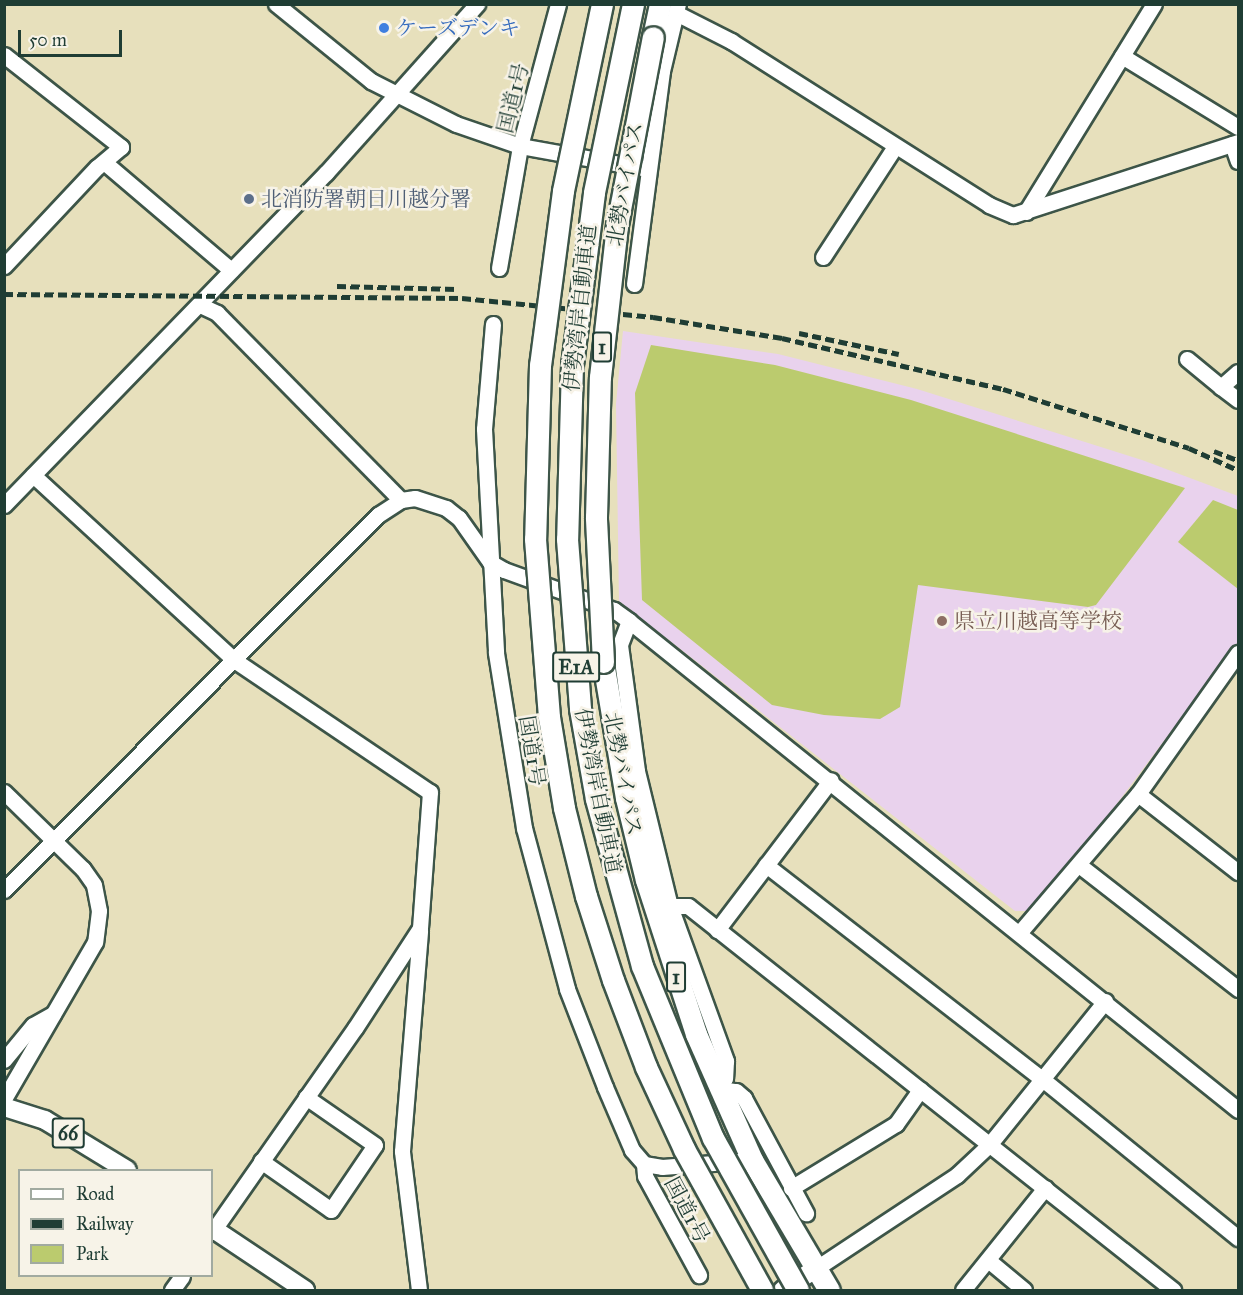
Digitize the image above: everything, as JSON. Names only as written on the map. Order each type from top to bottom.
[{"type":"highway","name":"伊勢湾岸自動車道","points":[[602,4],[563,191],[540,365],[535,539],[549,717],[564,808],[586,897],[613,980],[646,1067],[684,1149],[762,1290]]},
{"type":"highway","name":"伊勢湾岸自動車道","points":[[633,4],[594,193],[572,365],[567,538],[580,709],[614,874],[646,977],[713,1138],[798,1290]]},
{"type":"highway","name":"北勢バイパス","points":[[672,7],[653,37],[617,225],[600,377],[596,517],[603,662],[626,798],[646,880],[692,1023],[752,1160],[815,1269],[830,1290]]},
{"type":"main road","name":"66","points":[[4,1107],[45,1120],[125,1169]]},
{"type":"main road","points":[[213,1231],[304,1290]]},
{"type":"main road","points":[[783,1290],[815,1269]]},
{"type":"street","points":[[276,4],[371,81],[456,124],[520,146],[499,268]]},
{"type":"street","points":[[4,505],[326,173],[477,4]]},
{"type":"street","name":"国道1号","points":[[558,4],[520,146],[648,169]]},
{"type":"street","points":[[1026,212],[1154,4]]},
{"type":"street","points":[[634,284],[672,7],[730,41],[894,148],[989,205],[1013,216],[1235,143],[1239,161]]},
{"type":"street","points":[[4,55],[121,147],[4,266]]},
{"type":"street","points":[[1122,56],[1239,127]]},
{"type":"street","points":[[824,257],[894,148]]},
{"type":"street","points":[[104,162],[231,270]]},
{"type":"street","points":[[200,304],[217,313],[401,500]]},
{"type":"street","name":"国道1号","points":[[493,324],[484,429],[490,562],[508,743],[543,906],[567,989],[605,1087],[632,1150],[644,1164],[645,1176],[699,1275]]},
{"type":"street","points":[[1187,359],[1239,400]]},
{"type":"street","points":[[1221,387],[1239,372]]},
{"type":"street","points":[[33,475],[234,660],[430,792],[402,1151],[419,1290]]},
{"type":"street","points":[[4,890],[378,515],[401,500],[416,498],[446,508],[472,533],[490,562],[511,573],[614,610],[629,621],[831,780],[1105,1001],[1127,1023],[1239,1110]]},
{"type":"street","points":[[629,621],[620,645],[626,704],[639,781],[670,906],[726,1061],[806,1213]]},
{"type":"street","points":[[1020,932],[1138,794],[1239,653]]},
{"type":"street","points":[[717,930],[831,780]]},
{"type":"street","points":[[4,792],[56,840],[93,885],[99,911],[95,942],[4,1099]]},
{"type":"street","points":[[1138,794],[1239,872]]},
{"type":"street","points":[[766,865],[1041,1078],[1239,1238]]},
{"type":"street","points":[[1079,865],[1239,989]]},
{"type":"street","points":[[670,906],[688,906],[1173,1290]]},
{"type":"street","points":[[213,1229],[306,1097],[420,928]]},
{"type":"street","points":[[815,1269],[920,1202],[989,1144],[1105,1001]]},
{"type":"street","points":[[4,1060],[33,1025],[53,1014]]},
{"type":"street","points":[[726,1061],[725,1078],[719,1089],[736,1091],[744,1098]]},
{"type":"street","points":[[791,1188],[896,1124],[920,1090]]},
{"type":"street","points":[[261,1161],[331,1210],[375,1145],[306,1097]]},
{"type":"street","name":"国道1号","points":[[644,1164],[662,1167],[752,1160]]},
{"type":"street","points":[[963,1290],[1045,1188]]},
{"type":"street","points":[[988,1260],[1024,1290]]},
{"type":"street","points":[[172,1290],[181,1277]]},
{"type":"shaded area","name":"県立川越高等学校","points":[[623,331],[778,354],[917,389],[1142,460],[1238,496],[1238,642],[1104,821],[1029,911],[1015,911],[619,601],[616,404]]},
{"type":"green space","points":[[651,345],[775,365],[911,400],[1185,488],[1096,605],[1088,607],[918,585],[900,707],[880,719],[824,715],[772,705],[642,600],[635,393]]},
{"type":"green space","points":[[1213,500],[1238,510],[1238,589],[1178,542]]},
{"type":"railway","points":[[337,286],[457,289]]},
{"type":"railway","points":[[4,294],[462,298],[653,317],[782,338],[1003,389],[1189,448],[1238,470]]},
{"type":"railway","points":[[799,333],[899,354]]},
{"type":"railway","points":[[1214,451],[1238,460]]},
{"type":"place","name":"ケーズデンキ","points":[[384,28]]},
{"type":"place","name":"北消防署朝日川越分署","points":[[249,199]]},
{"type":"place","name":"県立川越高等学校","points":[[942,621]]}]
